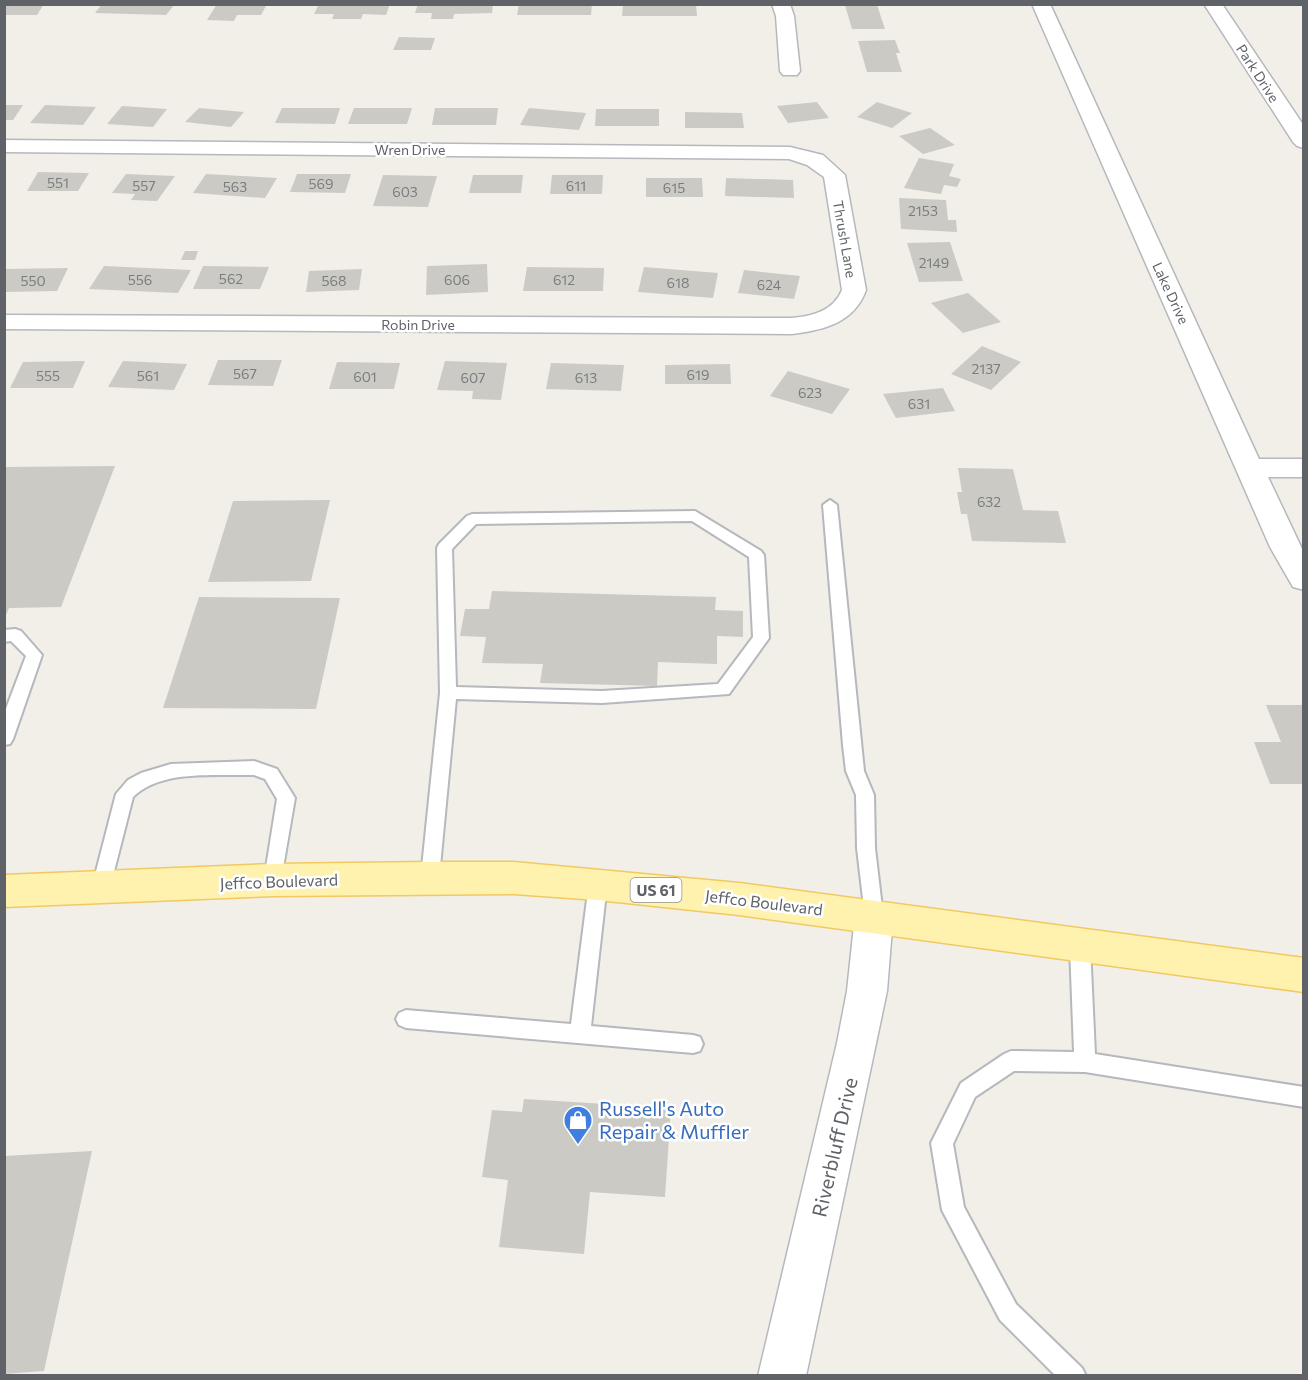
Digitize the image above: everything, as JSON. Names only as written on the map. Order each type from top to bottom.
[{"type":"main road","name":"Jeffco Boulevard","points":[[4,891],[273,880],[514,878],[598,884],[874,916],[1304,975]]},
{"type":"street","points":[[781,4],[785,16],[790,71]]},
{"type":"street","name":"Lake Drive","points":[[1041,4],[1285,547],[1304,580]]},
{"type":"street","name":"Park Drive","points":[[1213,4],[1304,142]]},
{"type":"street","name":"Wren Drive","points":[[4,146],[780,151],[815,160]]},
{"type":"street","name":"Thrush Lane","points":[[815,160],[834,176],[854,290],[847,305],[831,317]]},
{"type":"street","name":"Robin Drive","points":[[4,322],[792,327],[831,317]]},
{"type":"street","points":[[1251,468],[1304,468]]},
{"type":"street","name":"Riverbluff Drive","points":[[782,1376],[863,1012],[874,916]]},
{"type":"lane","points":[[830,505],[855,771],[865,795],[866,849],[874,916]]},
{"type":"lane","points":[[430,877],[448,693],[444,548],[472,519],[695,516],[756,555],[760,638],[723,690],[602,697],[448,693]]},
{"type":"lane","points":[[4,636],[15,635],[34,655],[4,739]]},
{"type":"lane","points":[[101,887],[126,794],[134,785],[147,778],[171,771],[254,768],[271,774],[286,798],[273,880]]},
{"type":"lane","points":[[580,1035],[598,884]]},
{"type":"lane","points":[[1080,946],[1085,1062]]},
{"type":"lane","points":[[406,1019],[693,1044]]},
{"type":"lane","points":[[1074,1376],[1008,1312],[953,1210],[942,1143],[968,1090],[1011,1061],[1085,1062],[1304,1097]]},
{"type":"building","points":[[4,4],[44,4],[37,15],[4,15]]},
{"type":"building","points":[[102,4],[175,4],[166,15],[95,13]]},
{"type":"building","points":[[217,4],[267,4],[261,15],[237,15],[234,21],[207,20]]},
{"type":"building","points":[[319,4],[390,4],[386,15],[363,14],[361,19],[332,19],[334,14],[314,14]]},
{"type":"building","points":[[418,4],[493,4],[492,13],[454,14],[453,19],[431,19],[432,13],[415,13]]},
{"type":"building","points":[[519,4],[592,4],[591,15],[517,15]]},
{"type":"building","points":[[623,4],[696,4],[697,16],[622,16]]},
{"type":"building","points":[[845,5],[877,5],[885,29],[852,29]]},
{"type":"building","points":[[399,37],[435,38],[431,50],[393,50]]},
{"type":"building","points":[[895,40],[900,53],[896,53],[902,72],[867,72],[858,41]]},
{"type":"building","points":[[817,102],[829,118],[788,123],[777,106]]},
{"type":"building","points":[[877,102],[912,113],[892,128],[857,117]]},
{"type":"building","points":[[4,105],[23,105],[13,120],[4,120]]},
{"type":"building","points":[[45,105],[96,107],[83,125],[30,123]]},
{"type":"building","points":[[122,106],[167,109],[153,127],[107,124]]},
{"type":"building","points":[[199,108],[244,112],[231,127],[185,122]]},
{"type":"building","points":[[282,108],[340,108],[335,124],[275,123]]},
{"type":"building","points":[[354,108],[412,108],[407,124],[348,124]]},
{"type":"building","points":[[435,108],[498,108],[496,125],[432,125]]},
{"type":"building","points":[[529,108],[586,113],[579,130],[520,125]]},
{"type":"building","points":[[596,109],[659,109],[659,126],[595,126]]},
{"type":"building","points":[[685,112],[742,113],[744,128],[685,128]]},
{"type":"building","points":[[930,128],[955,145],[923,154],[899,136]]},
{"type":"building","points":[[919,158],[954,164],[949,176],[961,179],[957,187],[944,185],[941,194],[904,188]]},
{"type":"building","points":[[38,172],[89,173],[78,191],[27,191]]},
{"type":"building","points":[[126,174],[175,176],[157,201],[131,200],[135,194],[112,193]]},
{"type":"building","points":[[206,174],[277,178],[265,198],[193,193]]},
{"type":"building","points":[[297,174],[351,174],[345,193],[290,192]]},
{"type":"building","points":[[383,175],[437,176],[428,207],[373,206]]},
{"type":"building","points":[[473,175],[523,175],[521,193],[469,193]]},
{"type":"building","points":[[552,175],[603,175],[602,194],[550,194]]},
{"type":"building","points":[[646,178],[702,178],[703,197],[646,197]]},
{"type":"building","points":[[726,178],[793,180],[794,198],[725,196]]},
{"type":"building","points":[[899,198],[946,200],[948,220],[956,220],[957,232],[901,229]]},
{"type":"building","points":[[950,242],[963,281],[919,282],[907,243]]},
{"type":"building","points":[[185,251],[198,251],[195,260],[181,260]]},
{"type":"building","points":[[487,264],[488,292],[426,295],[427,266]]},
{"type":"building","points":[[104,266],[191,270],[178,293],[89,289]]},
{"type":"building","points":[[203,266],[269,267],[260,289],[193,289]]},
{"type":"building","points":[[527,267],[604,268],[603,291],[523,291]]},
{"type":"building","points":[[644,267],[718,273],[713,298],[638,292]]},
{"type":"building","points":[[68,268],[57,291],[4,292],[4,269]]},
{"type":"building","points":[[362,269],[359,290],[306,292],[309,271]]},
{"type":"building","points":[[744,270],[800,276],[794,299],[738,293]]},
{"type":"building","points":[[968,293],[1001,322],[963,333],[931,303]]},
{"type":"building","points":[[982,346],[1021,362],[991,390],[951,374]]},
{"type":"building","points":[[218,360],[282,360],[273,386],[208,385]]},
{"type":"building","points":[[85,361],[73,388],[10,388],[23,362]]},
{"type":"building","points":[[123,361],[187,364],[174,390],[108,387]]},
{"type":"building","points":[[445,361],[507,363],[501,400],[472,399],[473,391],[437,390]]},
{"type":"building","points":[[337,362],[400,363],[394,389],[329,389]]},
{"type":"building","points":[[551,363],[624,365],[621,391],[546,389]]},
{"type":"building","points":[[730,364],[731,384],[665,384],[665,365]]},
{"type":"building","points":[[788,371],[850,389],[832,414],[770,396]]},
{"type":"building","points":[[943,388],[955,411],[896,418],[883,394]]},
{"type":"building","points":[[115,466],[61,607],[9,608],[4,620],[4,467]]},
{"type":"building","points":[[958,468],[1013,469],[1023,510],[1058,511],[1066,543],[972,541],[967,514],[961,514],[957,492],[962,492]]},
{"type":"building","points":[[330,500],[311,581],[208,582],[233,501]]},
{"type":"building","points":[[492,591],[716,597],[715,610],[743,611],[743,637],[717,636],[717,664],[658,662],[657,686],[540,683],[543,664],[482,663],[486,637],[460,636],[465,609],[489,609]]},
{"type":"building","points":[[199,597],[340,598],[316,709],[163,708]]},
{"type":"building","points":[[1266,705],[1304,705],[1304,784],[1270,784],[1254,742],[1281,742]]},
{"type":"building","name":"Russell's Auto Repair & Muffler","points":[[524,1099],[671,1108],[665,1197],[590,1192],[584,1254],[499,1247],[508,1180],[482,1177],[492,1110],[522,1112]]},
{"type":"building","points":[[92,1151],[44,1371],[4,1374],[4,1156]]},
{"type":"place","name":"Russell's Auto Repair & Muffler","points":[[578,1146]]}]
